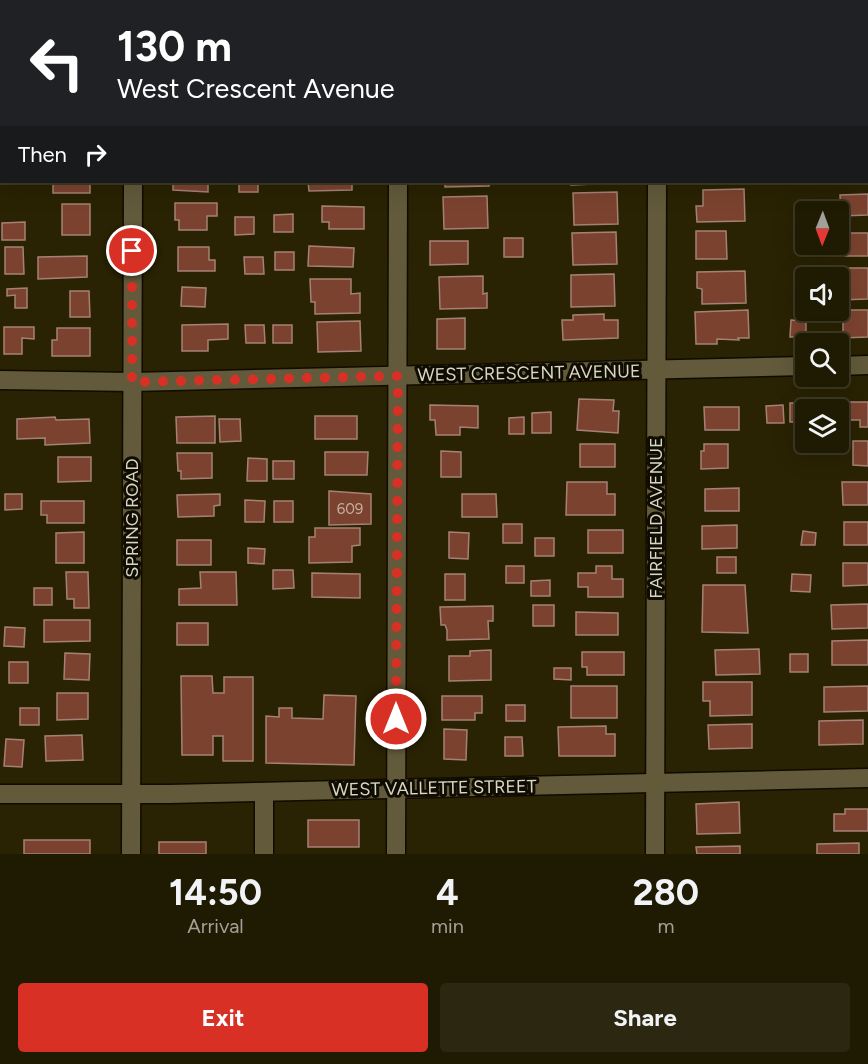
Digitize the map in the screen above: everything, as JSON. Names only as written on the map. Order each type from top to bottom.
[{"type":"street","name":"SPRING ROAD","points":[[131,854],[133,183]]},
{"type":"street","points":[[396,854],[398,183]]},
{"type":"street","name":"FAIRFIELD AVENUE","points":[[655,854],[657,183]]},
{"type":"street","points":[[849,366],[868,365]]},
{"type":"street","name":"WEST CRESCENT AVENUE","points":[[0,380],[132,382],[795,366]]},
{"type":"street","name":"WEST VALLETTE STREET","points":[[0,794],[264,792],[868,778]]},
{"type":"street","points":[[264,792],[264,854]]},
{"type":"building","points":[[53,183],[90,183],[90,193],[53,193]]},
{"type":"building","points":[[173,183],[208,183],[208,192],[173,190]]},
{"type":"building","points":[[239,183],[258,183],[258,192],[239,192]]},
{"type":"building","points":[[308,183],[352,183],[352,190],[309,191]]},
{"type":"building","points":[[445,183],[489,183],[489,186],[445,187]]},
{"type":"building","points":[[571,183],[619,183],[571,185]]},
{"type":"building","points":[[744,189],[745,221],[697,222],[696,206],[703,206],[703,190]]},
{"type":"building","points":[[617,192],[618,224],[574,225],[573,193]]},
{"type":"building","points":[[868,194],[868,215],[849,216],[849,201],[840,201],[840,195]]},
{"type":"building","points":[[487,196],[488,228],[444,229],[443,197]]},
{"type":"building","points":[[175,203],[217,203],[217,216],[207,216],[207,230],[179,230],[179,220],[175,220]]},
{"type":"building","points":[[62,204],[90,204],[90,235],[62,235]]},
{"type":"building","points":[[322,206],[364,207],[364,229],[329,229],[329,222],[322,222]]},
{"type":"building","points":[[293,214],[293,232],[274,232],[274,215]]},
{"type":"building","points":[[235,217],[254,217],[254,234],[235,235]]},
{"type":"building","points":[[25,222],[25,240],[2,240],[2,223]]},
{"type":"building","points":[[696,231],[726,231],[727,259],[696,259]]},
{"type":"building","points":[[616,232],[617,264],[573,265],[572,233]]},
{"type":"building","points":[[849,233],[868,233],[868,256],[835,256],[849,255]]},
{"type":"building","points":[[504,238],[523,238],[523,257],[504,257]]},
{"type":"building","points":[[430,241],[468,241],[468,264],[430,265]]},
{"type":"building","points":[[309,246],[354,248],[353,267],[308,266]]},
{"type":"building","points":[[5,247],[23,247],[24,274],[5,274]]},
{"type":"building","points":[[178,247],[209,247],[209,260],[215,260],[215,271],[178,271]]},
{"type":"building","points":[[275,252],[294,252],[294,270],[275,270]]},
{"type":"building","points":[[87,256],[87,277],[38,279],[38,257]]},
{"type":"building","points":[[244,257],[263,257],[264,274],[245,274]]},
{"type":"building","points":[[849,268],[868,268],[868,299],[849,300]]},
{"type":"building","points":[[745,271],[746,303],[702,304],[702,289],[697,288],[697,272]]},
{"type":"building","points":[[614,274],[615,306],[571,307],[571,275]]},
{"type":"building","points":[[483,276],[483,294],[487,293],[487,308],[440,309],[439,277]]},
{"type":"building","points":[[310,279],[351,279],[351,294],[360,293],[360,313],[315,314],[315,302],[311,302]]},
{"type":"building","points":[[182,287],[206,288],[205,307],[181,306]]},
{"type":"building","points":[[27,288],[27,308],[15,308],[15,295],[7,296],[7,289]]},
{"type":"building","points":[[70,291],[89,291],[90,317],[70,317]]},
{"type":"building","points":[[748,310],[749,338],[717,339],[717,344],[696,344],[695,312]]},
{"type":"building","points":[[849,310],[868,310],[868,337],[849,338],[849,333],[843,333],[843,321],[849,321]]},
{"type":"building","points":[[604,314],[604,320],[618,320],[618,338],[563,340],[562,320],[573,320],[573,315]]},
{"type":"building","points":[[465,318],[465,349],[437,349],[437,319]]},
{"type":"building","points":[[791,320],[806,321],[806,333],[795,333],[795,337],[790,337]]},
{"type":"building","points":[[360,321],[361,351],[318,352],[317,322]]},
{"type":"building","points":[[228,324],[228,339],[208,340],[208,351],[182,351],[182,325]]},
{"type":"building","points":[[245,325],[264,325],[265,343],[246,343]]},
{"type":"building","points":[[273,325],[292,325],[292,343],[273,343]]},
{"type":"building","points":[[4,327],[34,327],[34,339],[22,338],[22,354],[4,354]]},
{"type":"building","points":[[57,328],[90,328],[90,356],[52,356],[52,340],[57,340]]},
{"type":"building","points":[[579,399],[614,400],[613,411],[619,411],[618,433],[577,430]]},
{"type":"building","points":[[849,402],[868,402],[868,427],[860,427],[860,420],[849,420]]},
{"type":"building","points":[[790,403],[795,403],[795,422],[790,422]]},
{"type":"building","points":[[430,405],[478,406],[478,428],[460,427],[460,435],[436,435],[435,420],[430,420]]},
{"type":"building","points":[[783,405],[784,423],[767,423],[766,406]]},
{"type":"building","points":[[704,407],[739,407],[739,430],[705,430]]},
{"type":"building","points":[[551,412],[551,433],[532,433],[532,413]]},
{"type":"building","points":[[215,416],[215,443],[177,443],[176,417]]},
{"type":"building","points":[[315,416],[357,416],[357,439],[315,439]]},
{"type":"building","points":[[55,417],[56,420],[89,419],[90,443],[45,445],[45,438],[17,439],[17,419]]},
{"type":"building","points":[[524,417],[524,434],[509,434],[509,418]]},
{"type":"building","points":[[219,419],[240,419],[241,441],[220,442]]},
{"type":"building","points":[[853,441],[868,441],[868,466],[853,465]]},
{"type":"building","points":[[580,444],[615,444],[615,467],[580,467]]},
{"type":"building","points":[[704,444],[728,444],[728,468],[701,469],[701,451],[704,451]]},
{"type":"building","points":[[441,451],[461,452],[461,477],[441,477]]},
{"type":"building","points":[[325,452],[368,452],[367,475],[325,475]]},
{"type":"building","points":[[177,453],[212,453],[212,478],[181,479]]},
{"type":"building","points":[[58,457],[91,457],[91,481],[58,482]]},
{"type":"building","points":[[248,458],[267,459],[267,481],[247,481]]},
{"type":"building","points":[[273,461],[294,461],[294,479],[273,479]]},
{"type":"building","points":[[567,482],[607,482],[607,494],[615,494],[615,515],[566,515]]},
{"type":"building","points":[[842,482],[868,482],[868,505],[843,505]]},
{"type":"building","points":[[739,488],[739,511],[705,511],[705,489]]},
{"type":"building","points":[[329,491],[371,494],[371,524],[329,525]]},
{"type":"building","points":[[5,494],[22,494],[22,509],[5,510]]},
{"type":"building","points":[[220,494],[220,505],[214,506],[214,516],[178,517],[177,495]]},
{"type":"building","points":[[462,494],[496,494],[497,517],[462,517]]},
{"type":"building","points":[[245,500],[265,501],[264,522],[245,522]]},
{"type":"building","points":[[41,501],[84,501],[84,523],[47,523],[47,515],[41,515]]},
{"type":"building","points":[[274,501],[293,501],[293,522],[274,522]]},
{"type":"building","points":[[844,522],[868,522],[868,545],[844,545]]},
{"type":"building","points":[[503,524],[522,524],[522,543],[503,543]]},
{"type":"building","points":[[737,525],[737,548],[702,549],[702,526]]},
{"type":"building","points":[[315,528],[360,528],[360,545],[352,546],[352,562],[309,563],[309,537],[315,537]]},
{"type":"building","points":[[588,530],[623,530],[623,553],[588,553]]},
{"type":"building","points":[[803,531],[816,533],[815,545],[801,545]]},
{"type":"building","points":[[84,532],[84,563],[56,563],[56,533]]},
{"type":"building","points":[[449,532],[469,533],[468,559],[449,558]]},
{"type":"building","points":[[535,538],[554,538],[554,556],[535,556]]},
{"type":"building","points":[[177,540],[211,540],[211,565],[177,565]]},
{"type":"building","points":[[248,548],[265,549],[264,564],[248,563]]},
{"type":"building","points":[[717,557],[736,557],[736,573],[717,573]]},
{"type":"building","points":[[843,563],[868,563],[868,585],[843,586]]},
{"type":"building","points":[[506,566],[524,566],[524,583],[506,583]]},
{"type":"building","points":[[596,566],[612,566],[612,579],[623,579],[623,597],[588,597],[588,587],[578,587],[578,573],[596,573]]},
{"type":"building","points":[[273,570],[293,570],[294,588],[273,589]]},
{"type":"building","points":[[66,572],[88,572],[89,608],[74,608],[74,599],[67,599]]},
{"type":"building","points":[[200,572],[236,572],[237,605],[179,605],[179,589],[201,588]]},
{"type":"building","points":[[312,573],[360,574],[360,598],[312,597]]},
{"type":"building","points":[[445,574],[465,574],[465,600],[445,600]]},
{"type":"building","points":[[792,574],[811,575],[810,592],[791,591]]},
{"type":"building","points":[[550,580],[550,596],[531,596],[531,581]]},
{"type":"building","points":[[703,585],[745,585],[748,633],[702,632]]},
{"type":"building","points":[[34,588],[52,588],[52,605],[34,605]]},
{"type":"building","points":[[868,604],[868,628],[832,629],[831,605]]},
{"type":"building","points":[[533,605],[554,605],[554,626],[533,626]]},
{"type":"building","points":[[493,606],[493,621],[488,621],[489,639],[447,640],[445,625],[441,625],[440,607]]},
{"type":"building","points":[[576,612],[618,613],[618,635],[576,635]]},
{"type":"building","points":[[44,620],[90,620],[90,641],[44,642]]},
{"type":"building","points":[[177,623],[208,623],[208,645],[177,645]]},
{"type":"building","points":[[5,627],[25,628],[24,647],[4,646]]},
{"type":"building","points":[[868,640],[868,665],[832,665],[832,641]]},
{"type":"building","points":[[759,649],[760,674],[716,675],[715,650]]},
{"type":"building","points":[[491,650],[491,680],[449,681],[449,656],[470,656],[470,651]]},
{"type":"building","points":[[582,652],[624,652],[624,675],[587,675],[587,667],[582,667]]},
{"type":"building","points":[[65,653],[90,654],[89,680],[64,679]]},
{"type":"building","points":[[790,654],[808,654],[808,672],[790,672]]},
{"type":"building","points":[[9,662],[28,662],[28,683],[9,683]]},
{"type":"building","points":[[554,668],[571,668],[571,680],[554,679]]},
{"type":"building","points":[[181,676],[212,676],[213,693],[224,693],[224,677],[253,677],[253,761],[223,761],[223,736],[213,736],[213,755],[182,755]]},
{"type":"building","points":[[703,682],[752,682],[752,715],[710,716],[710,701],[703,701]]},
{"type":"building","points":[[571,686],[617,686],[617,718],[571,718]]},
{"type":"building","points":[[868,686],[868,711],[824,712],[824,687]]},
{"type":"building","points":[[57,693],[88,693],[88,719],[57,720]]},
{"type":"building","points":[[324,695],[356,696],[354,765],[266,763],[266,716],[279,717],[279,708],[292,708],[292,718],[323,719]]},
{"type":"building","points":[[442,696],[482,696],[482,713],[475,713],[475,720],[442,720]]},
{"type":"building","points":[[506,705],[525,705],[525,721],[506,721]]},
{"type":"building","points":[[20,708],[39,708],[39,725],[20,725]]},
{"type":"building","points":[[863,720],[863,744],[819,745],[819,721]]},
{"type":"building","points":[[752,724],[752,748],[709,749],[708,725]]},
{"type":"building","points":[[606,726],[606,734],[615,734],[615,756],[559,756],[558,727]]},
{"type":"building","points":[[444,729],[467,730],[466,760],[444,759]]},
{"type":"building","points":[[82,735],[83,760],[46,761],[45,736]]},
{"type":"building","points":[[505,737],[522,737],[523,756],[505,756]]},
{"type":"building","points":[[6,739],[24,740],[22,767],[4,766]]},
{"type":"building","points":[[739,802],[740,833],[697,834],[696,804]]},
{"type":"building","points":[[845,809],[868,809],[868,831],[834,831],[834,814],[845,814]]},
{"type":"building","points":[[308,820],[359,820],[359,847],[308,847]]},
{"type":"building","points":[[24,840],[90,840],[90,854],[24,854]]},
{"type":"building","points":[[159,842],[206,842],[206,854],[159,854]]},
{"type":"building","points":[[859,843],[859,854],[817,854],[817,844]]},
{"type":"building","points":[[740,846],[740,854],[697,854],[696,847]]},
{"type":"route","points":[[132,251],[132,382],[398,376],[396,719]]}]
